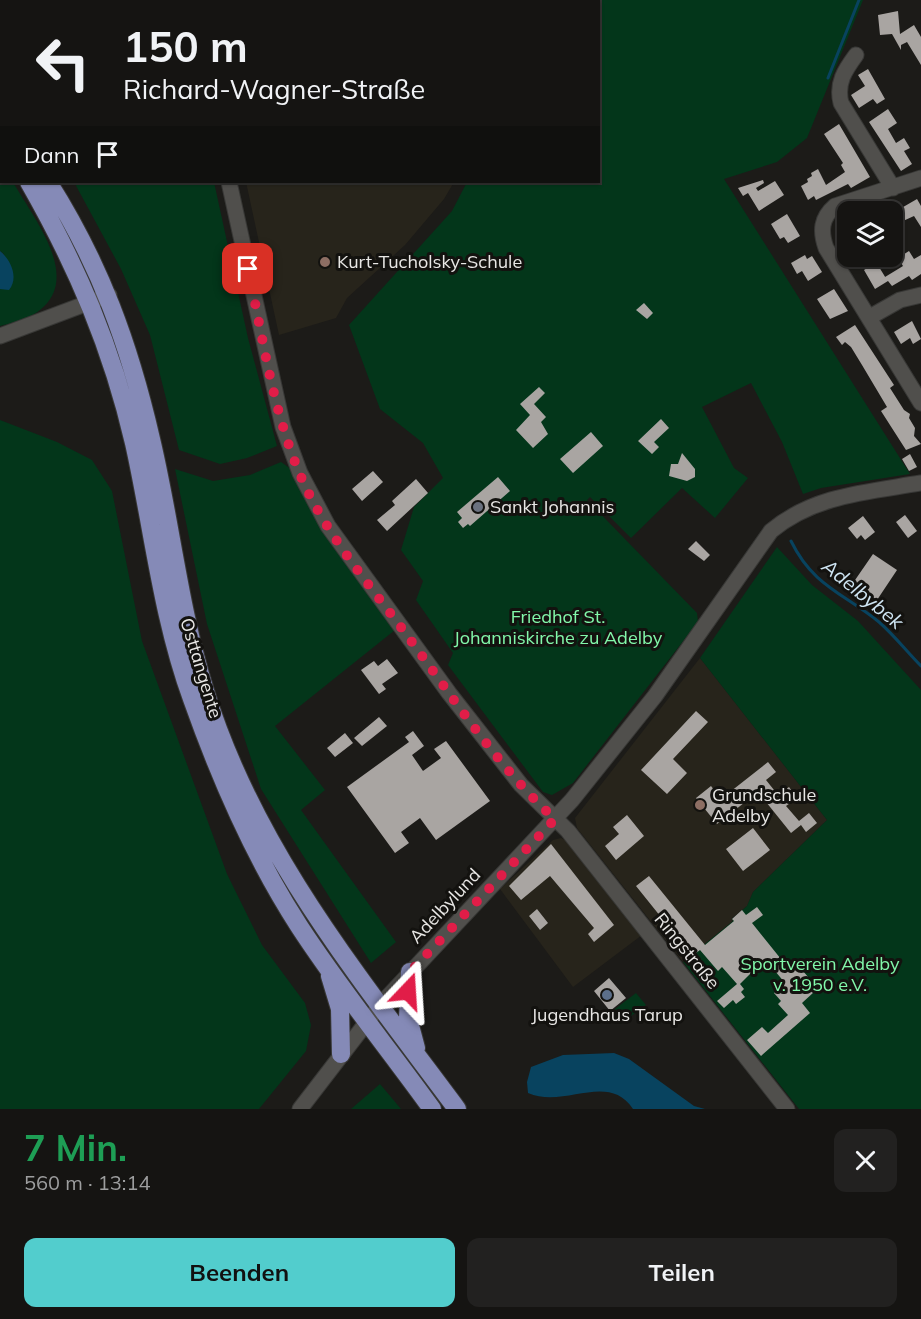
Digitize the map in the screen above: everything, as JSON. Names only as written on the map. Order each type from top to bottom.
[{"type":"main road","name":"Osttangente","points":[[30,183],[57,231],[91,302],[112,363],[133,442],[169,618],[191,697],[234,807],[265,870],[300,927],[432,1109]]},
{"type":"main road","name":"Osttangente","points":[[49,183],[73,221],[109,295],[131,359],[152,441],[184,616],[205,693],[252,811],[317,918],[457,1109]]},
{"type":"main road","points":[[324,960],[340,1009],[341,1054]]},
{"type":"main road","points":[[410,972],[408,1018],[419,1059]]},
{"type":"street","points":[[856,55],[845,70],[838,94],[841,103],[893,188]]},
{"type":"street","points":[[921,178],[893,188],[852,198],[835,206],[826,214],[822,224],[822,236],[826,248],[921,403]]},
{"type":"street","name":"Ringstraße","points":[[229,183],[278,407],[294,459],[309,492],[332,532],[449,693],[521,785],[568,831],[787,1109]]},
{"type":"street","points":[[0,336],[109,295]]},
{"type":"street","points":[[870,317],[900,300],[921,295]]},
{"type":"street","name":"Adelbylund","points":[[300,1109],[380,1005],[555,819],[655,696],[771,531],[786,518],[809,506],[835,498],[921,483]]},
{"type":"shaded area","name":"Kurt-Tucholsky-Schule","points":[[246,183],[453,183],[444,199],[405,245],[347,298],[336,318],[279,335]]},
{"type":"shaded area","name":"Grundschule Adelby","points":[[700,658],[827,820],[753,892],[747,906],[732,918],[733,921],[683,962],[577,828],[575,818]]},
{"type":"shaded area","points":[[561,838],[569,842],[642,935],[573,987],[500,889],[553,840]]},
{"type":"green space","name":"Friedhof St. Johanniskirche zu Adelby","points":[[600,0],[863,0],[807,138],[777,162],[724,179],[910,474],[821,488],[803,494],[782,442],[751,383],[702,407],[734,468],[748,478],[715,518],[682,488],[631,538],[590,497],[587,500],[697,613],[698,622],[573,783],[552,795],[543,792],[448,665],[453,653],[416,600],[423,581],[401,550],[414,507],[443,478],[423,443],[380,409],[349,325],[452,211],[466,183],[600,183]]},
{"type":"green space","points":[[0,183],[14,183],[52,252],[56,270],[55,287],[47,303],[31,316],[0,326],[0,289],[4,254],[0,251]]},
{"type":"green space","points":[[75,183],[214,183],[248,338],[277,446],[247,458],[220,464],[179,450],[150,335],[121,269]]},
{"type":"green space","points":[[0,420],[57,442],[92,460],[112,491],[142,641],[227,874],[262,945],[305,1003],[311,1025],[306,1051],[259,1109],[0,1109]]},
{"type":"green space","points":[[281,462],[291,469],[331,544],[395,630],[275,726],[325,790],[301,810],[396,942],[371,963],[261,789],[207,624],[175,469],[213,481],[250,475]]},
{"type":"green space","name":"Sportverein Adelby v. 1950 e.V.","points":[[777,547],[812,585],[858,621],[921,690],[921,1109],[799,1109],[683,962],[733,921],[732,919],[747,906],[753,892],[827,820],[700,658]]},
{"type":"green space","points":[[636,993],[646,1005],[620,1024],[611,1012]]},
{"type":"green space","points":[[380,1084],[401,1109],[351,1109]]},
{"type":"water","points":[[0,251],[12,269],[13,280],[9,290],[0,289]]},
{"type":"water","points":[[614,1053],[629,1059],[694,1106],[705,1109],[633,1109],[623,1098],[599,1091],[556,1097],[542,1097],[528,1093],[527,1082],[531,1067],[563,1055]]},
{"type":"building","points":[[898,11],[900,34],[914,25],[921,37],[921,65],[907,42],[901,45],[901,50],[892,34],[880,35],[878,15]]},
{"type":"building","points":[[868,69],[885,99],[877,104],[873,99],[859,108],[851,95],[865,86],[858,75]]},
{"type":"building","points":[[888,109],[897,123],[888,129],[896,143],[904,138],[910,148],[904,151],[912,164],[901,171],[869,122]]},
{"type":"building","points":[[839,124],[870,177],[851,188],[848,184],[816,200],[814,196],[808,200],[801,186],[808,182],[807,179],[812,176],[811,173],[818,169],[826,185],[845,172],[841,165],[843,163],[824,134]]},
{"type":"building","points":[[763,180],[764,183],[756,188],[758,191],[775,181],[784,195],[759,211],[748,193],[743,196],[738,188]]},
{"type":"building","points":[[917,199],[921,206],[921,227],[914,216],[903,221],[903,207]]},
{"type":"building","points":[[787,214],[800,236],[788,243],[784,237],[780,239],[771,224]]},
{"type":"building","points":[[909,251],[914,259],[921,255],[921,274],[912,280],[909,276],[892,286],[888,281],[875,289],[864,270],[868,267],[879,267],[885,277],[903,267],[903,255]]},
{"type":"building","points":[[805,255],[807,259],[812,256],[822,272],[808,281],[802,271],[797,274],[791,263]]},
{"type":"building","points":[[834,289],[848,311],[830,319],[817,299]]},
{"type":"building","points":[[644,303],[653,313],[647,319],[636,310]]},
{"type":"building","points":[[912,321],[921,339],[913,344],[910,338],[901,344],[894,332]]},
{"type":"building","points":[[855,325],[894,385],[890,388],[904,410],[910,414],[909,418],[915,428],[914,436],[921,444],[906,450],[881,411],[887,407],[851,347],[845,342],[842,345],[836,337]]},
{"type":"building","points":[[539,387],[545,393],[534,404],[546,417],[541,422],[548,434],[533,448],[516,430],[530,415],[520,404]]},
{"type":"building","points":[[661,419],[669,428],[654,442],[659,447],[652,454],[638,441]]},
{"type":"building","points":[[591,432],[603,446],[573,473],[560,459]]},
{"type":"building","points":[[682,453],[695,469],[695,477],[687,481],[669,476],[671,464],[678,464]]},
{"type":"building","points":[[910,454],[917,467],[909,471],[902,459]]},
{"type":"building","points":[[373,471],[383,482],[362,501],[352,489]]},
{"type":"building","name":"Sankt Johannis","points":[[498,477],[510,491],[470,526],[468,524],[463,528],[458,522],[462,518],[457,512]]},
{"type":"building","points":[[416,479],[428,493],[387,531],[377,520],[395,505],[392,501]]},
{"type":"building","points":[[905,515],[917,531],[908,538],[896,522]]},
{"type":"building","points":[[863,516],[875,532],[865,540],[861,535],[857,539],[848,528]]},
{"type":"building","points":[[696,541],[710,555],[704,561],[688,549]]},
{"type":"building","points":[[873,554],[897,570],[877,600],[853,583]]},
{"type":"building","points":[[387,659],[398,673],[382,684],[386,689],[379,694],[361,670],[374,661],[378,666]]},
{"type":"building","points":[[696,711],[708,722],[673,759],[687,773],[667,794],[641,770]]},
{"type":"building","points":[[379,717],[387,726],[362,746],[354,738]]},
{"type":"building","points":[[413,731],[424,746],[412,755],[423,771],[441,758],[434,749],[446,741],[490,801],[436,840],[420,818],[401,832],[409,843],[395,853],[347,787],[409,742],[405,737]]},
{"type":"building","points":[[345,733],[353,743],[335,757],[327,748]]},
{"type":"building","points":[[768,762],[776,772],[766,780],[778,795],[789,787],[797,798],[786,806],[799,821],[809,813],[817,823],[806,832],[801,825],[791,833],[758,792],[717,824],[696,798],[711,786],[721,799]]},
{"type":"building","points":[[627,815],[644,836],[616,860],[605,846],[619,834],[613,827]]},
{"type":"building","points":[[753,828],[770,850],[743,871],[726,849]]},
{"type":"building","points":[[551,844],[614,925],[594,942],[588,934],[594,928],[550,876],[521,900],[509,886]]},
{"type":"building","points":[[649,876],[705,945],[734,921],[732,919],[742,910],[746,915],[757,907],[763,915],[752,923],[789,969],[796,963],[809,978],[805,982],[814,992],[802,1003],[810,1013],[761,1056],[747,1040],[762,1027],[768,1033],[788,1015],[778,1004],[781,1001],[774,993],[785,983],[765,959],[740,984],[744,989],[741,992],[745,997],[736,1004],[733,1000],[724,1008],[717,1001],[737,984],[722,967],[718,971],[700,950],[696,953],[680,934],[677,937],[636,886]]},
{"type":"building","points":[[537,909],[548,923],[540,930],[529,916]]},
{"type":"building","points":[[609,978],[626,998],[610,1011],[594,991]]},
{"type":"waterway","points":[[828,78],[859,0]]},
{"type":"waterway","name":"Adelbybek","points":[[791,541],[809,569],[819,579],[879,622],[921,666]]},
{"type":"place","name":"Kurt-Tucholsky-Schule","points":[[325,262]]},
{"type":"place","name":"Sankt Johannis","points":[[478,507]]},
{"type":"place","name":"Grundschule Adelby","points":[[700,805]]},
{"type":"place","name":"Jugendhaus Tarup","points":[[607,995]]},
{"type":"route","points":[[248,269],[283,427],[309,492],[351,560],[449,693],[521,785],[555,819],[410,972],[408,991]]}]
